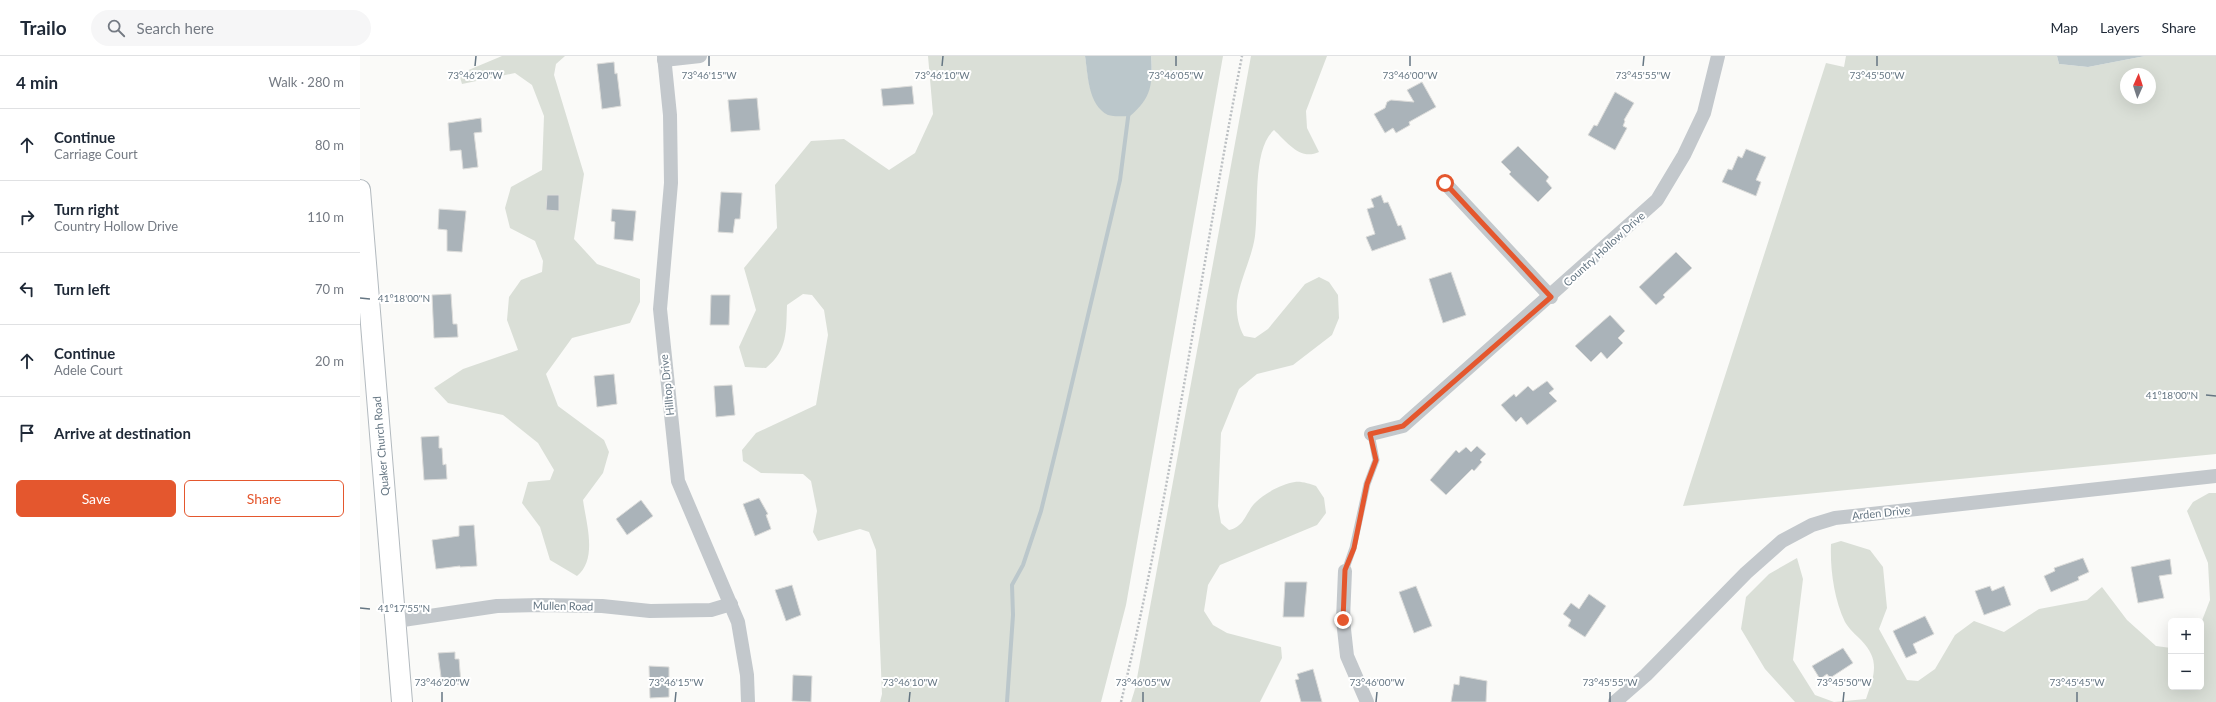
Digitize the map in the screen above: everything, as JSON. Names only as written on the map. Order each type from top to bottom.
[{"type":"street","points":[[664,58],[700,56]]},
{"type":"street","name":"Country Hollow Drive","points":[[1370,434],[1403,426],[1551,297],[1657,200],[1684,155],[1704,113],[1718,56]]},
{"type":"street","name":"Hilltop Drive","points":[[664,58],[670,115],[671,183],[660,309],[678,481],[738,622],[747,675],[748,702]]},
{"type":"street","points":[[1445,183],[1551,297]]},
{"type":"street","name":"Quaker Church Road","points":[[360,190],[361,220],[402,702]]},
{"type":"street","name":"Arden Drive","points":[[1615,702],[1646,675],[1746,572],[1782,541],[1812,525],[1835,518],[2216,476]]},
{"type":"street","points":[[1345,570],[1343,620],[1347,656],[1367,702]]},
{"type":"street","name":"Mullen Road","points":[[396,621],[497,606],[540,605],[650,610],[711,610],[731,604]]},
{"type":"lane","points":[[1345,570],[1354,548],[1367,484],[1376,460],[1370,434]]},
{"type":"path","points":[[1121,702],[1149,574],[1210,226],[1242,56]]},
{"type":"shaded area","points":[[502,56],[565,56],[556,64],[554,75],[584,174],[574,239],[597,264],[640,279],[640,302],[630,323],[572,338],[546,374],[558,406],[604,440],[609,452],[603,473],[583,500],[588,530],[589,551],[583,569],[577,576],[550,560],[540,527],[522,503],[528,482],[550,480],[554,470],[538,443],[503,415],[448,403],[434,388],[463,369],[518,350],[507,320],[509,297],[521,280],[542,272],[543,261],[535,241],[510,228],[505,208],[511,187],[542,170],[544,116],[532,85],[515,73],[462,84],[459,74]]},
{"type":"shaded area","points":[[928,56],[1085,56],[1093,96],[1102,109],[1109,115],[1152,72],[1151,56],[1223,56],[1126,605],[1101,702],[880,702],[882,694],[876,550],[869,532],[860,529],[818,541],[813,532],[817,511],[811,481],[803,474],[761,473],[743,461],[742,450],[756,433],[816,405],[828,335],[824,310],[812,295],[803,294],[787,305],[786,332],[784,340],[782,347],[773,361],[766,368],[745,367],[739,347],[756,310],[744,268],[777,228],[775,185],[811,141],[844,139],[889,170],[915,153],[933,114]]},
{"type":"shaded area","points":[[1085,56],[1151,56],[1152,74],[1150,89],[1143,103],[1130,116],[1108,115],[1096,104],[1090,89]]},
{"type":"shaded area","points":[[1251,56],[1327,56],[1306,111],[1307,128],[1319,152],[1306,154],[1300,152],[1289,145],[1274,130],[1267,139],[1262,150],[1259,164],[1255,236],[1237,301],[1237,314],[1240,328],[1244,336],[1255,338],[1268,329],[1305,284],[1319,277],[1329,282],[1338,295],[1339,318],[1332,335],[1293,365],[1257,374],[1239,389],[1221,433],[1218,506],[1221,523],[1229,530],[1239,526],[1253,506],[1264,495],[1285,485],[1300,482],[1316,486],[1324,498],[1326,513],[1317,525],[1220,565],[1208,585],[1204,611],[1213,625],[1227,633],[1281,647],[1282,658],[1260,702],[1131,702],[1135,689]]},
{"type":"shaded area","points":[[1846,56],[2057,56],[2059,64],[2088,67],[2145,56],[2216,56],[2216,454],[1683,506],[1826,63],[1844,67]]},
{"type":"shaded area","points":[[2057,56],[2145,56],[2088,67],[2059,64]]},
{"type":"shaded area","points":[[2209,493],[2216,493],[2216,702],[1834,702],[1866,699],[1874,668],[1871,655],[1867,648],[1845,622],[1841,613],[1835,594],[1832,574],[1831,544],[1841,541],[1870,550],[1883,567],[1887,608],[1879,629],[1907,680],[1918,681],[1935,669],[1955,635],[1974,621],[2004,632],[2039,609],[2087,600],[2102,587],[2127,620],[2156,646],[2168,648],[2168,690],[2204,690],[2203,618],[2210,600],[2208,563],[2187,511],[2193,502]]},
{"type":"shaded area","points":[[1797,558],[1803,579],[1793,660],[1815,695],[1834,702],[1795,702],[1765,669],[1741,629],[1746,597],[1769,574]]},
{"type":"building","points":[[614,62],[615,74],[617,73],[621,106],[602,109],[597,64]]},
{"type":"building","points":[[1422,82],[1436,107],[1409,122],[1410,125],[1396,133],[1393,128],[1385,133],[1374,114],[1385,108],[1387,102],[1391,100],[1414,102],[1407,90]]},
{"type":"building","points":[[912,86],[914,104],[883,106],[881,89]]},
{"type":"building","points":[[1615,92],[1634,103],[1624,120],[1623,126],[1627,128],[1615,150],[1588,135],[1594,125],[1597,126]]},
{"type":"building","points":[[757,98],[760,130],[731,132],[728,100]]},
{"type":"building","points":[[481,118],[482,132],[474,133],[478,167],[463,169],[461,150],[450,151],[448,123]]},
{"type":"building","points":[[1518,146],[1549,177],[1546,181],[1552,188],[1538,202],[1509,174],[1511,172],[1501,162]]},
{"type":"building","points":[[1746,149],[1766,157],[1756,180],[1761,182],[1756,196],[1722,182],[1728,169],[1732,170],[1738,156],[1742,158]]},
{"type":"building","points":[[721,192],[742,193],[740,219],[735,219],[733,233],[718,232]]},
{"type":"building","points":[[547,195],[559,195],[559,211],[546,210]]},
{"type":"building","points":[[1381,195],[1384,203],[1388,202],[1398,226],[1401,225],[1406,239],[1372,251],[1366,237],[1375,234],[1367,209],[1374,207],[1371,199]]},
{"type":"building","points":[[439,209],[466,211],[462,252],[447,251],[447,230],[438,229]]},
{"type":"building","points":[[612,209],[636,211],[633,241],[614,239],[615,222],[611,221]]},
{"type":"building","points":[[1676,252],[1692,268],[1663,295],[1665,297],[1656,305],[1639,287]]},
{"type":"building","points":[[1451,272],[1466,315],[1443,323],[1429,279]]},
{"type":"building","points":[[451,294],[453,324],[457,324],[458,337],[434,338],[432,295]]},
{"type":"building","points":[[711,295],[730,295],[729,325],[710,325]]},
{"type":"building","points":[[1610,315],[1625,331],[1618,338],[1623,343],[1607,359],[1601,352],[1591,362],[1575,346]]},
{"type":"building","points":[[614,374],[617,404],[597,407],[594,376]]},
{"type":"building","points":[[1547,381],[1554,389],[1549,393],[1557,401],[1527,425],[1521,417],[1516,422],[1501,405],[1514,394],[1516,397],[1528,386],[1533,391]]},
{"type":"building","points":[[732,385],[735,415],[716,417],[714,386]]},
{"type":"building","points":[[439,436],[439,448],[442,448],[443,465],[446,464],[447,479],[424,480],[421,437]]},
{"type":"building","points":[[1477,446],[1486,454],[1480,460],[1482,462],[1474,471],[1472,469],[1446,495],[1430,480],[1456,450],[1459,453],[1466,447],[1471,452]]},
{"type":"building","points":[[759,498],[768,514],[766,515],[771,529],[755,536],[743,504]]},
{"type":"building","points":[[641,500],[653,516],[627,535],[616,519]]},
{"type":"building","points":[[474,525],[477,566],[460,566],[436,569],[432,540],[459,536],[459,526]]},
{"type":"building","points":[[2083,558],[2089,572],[2078,577],[2079,580],[2051,592],[2044,576],[2055,571],[2054,568]]},
{"type":"building","points":[[2170,559],[2172,574],[2159,576],[2164,598],[2138,603],[2131,567]]},
{"type":"building","points":[[1285,582],[1307,582],[1304,617],[1283,617]]},
{"type":"building","points":[[792,585],[801,615],[786,621],[775,590]]},
{"type":"building","points":[[1416,586],[1432,626],[1414,633],[1399,592]]},
{"type":"building","points":[[1990,586],[1992,591],[2004,586],[2011,605],[1984,615],[1975,591]]},
{"type":"building","points":[[1589,594],[1606,606],[1585,637],[1568,626],[1571,620],[1563,614],[1571,603],[1579,609]]},
{"type":"building","points":[[1925,616],[1934,634],[1913,644],[1917,653],[1906,658],[1893,631]]},
{"type":"building","points":[[1843,648],[1853,663],[1830,678],[1827,674],[1820,679],[1812,666]]},
{"type":"building","points":[[455,652],[455,659],[459,659],[461,684],[442,685],[438,653]]},
{"type":"building","points":[[649,666],[669,667],[669,697],[650,698]]},
{"type":"building","points":[[1313,669],[1322,702],[1301,702],[1295,680],[1299,679],[1297,674]]},
{"type":"building","points":[[793,675],[812,676],[811,702],[792,701]]},
{"type":"building","points":[[1460,676],[1487,681],[1486,702],[1451,702],[1454,684],[1459,685]]},
{"type":"waterway","points":[[1007,702],[1013,615],[1012,585],[1023,565],[1041,511],[1120,180],[1129,110]]},
{"type":"route","points":[[1343,620],[1345,570],[1354,548],[1367,484],[1376,460],[1370,434],[1403,426],[1551,297],[1445,183]]}]
